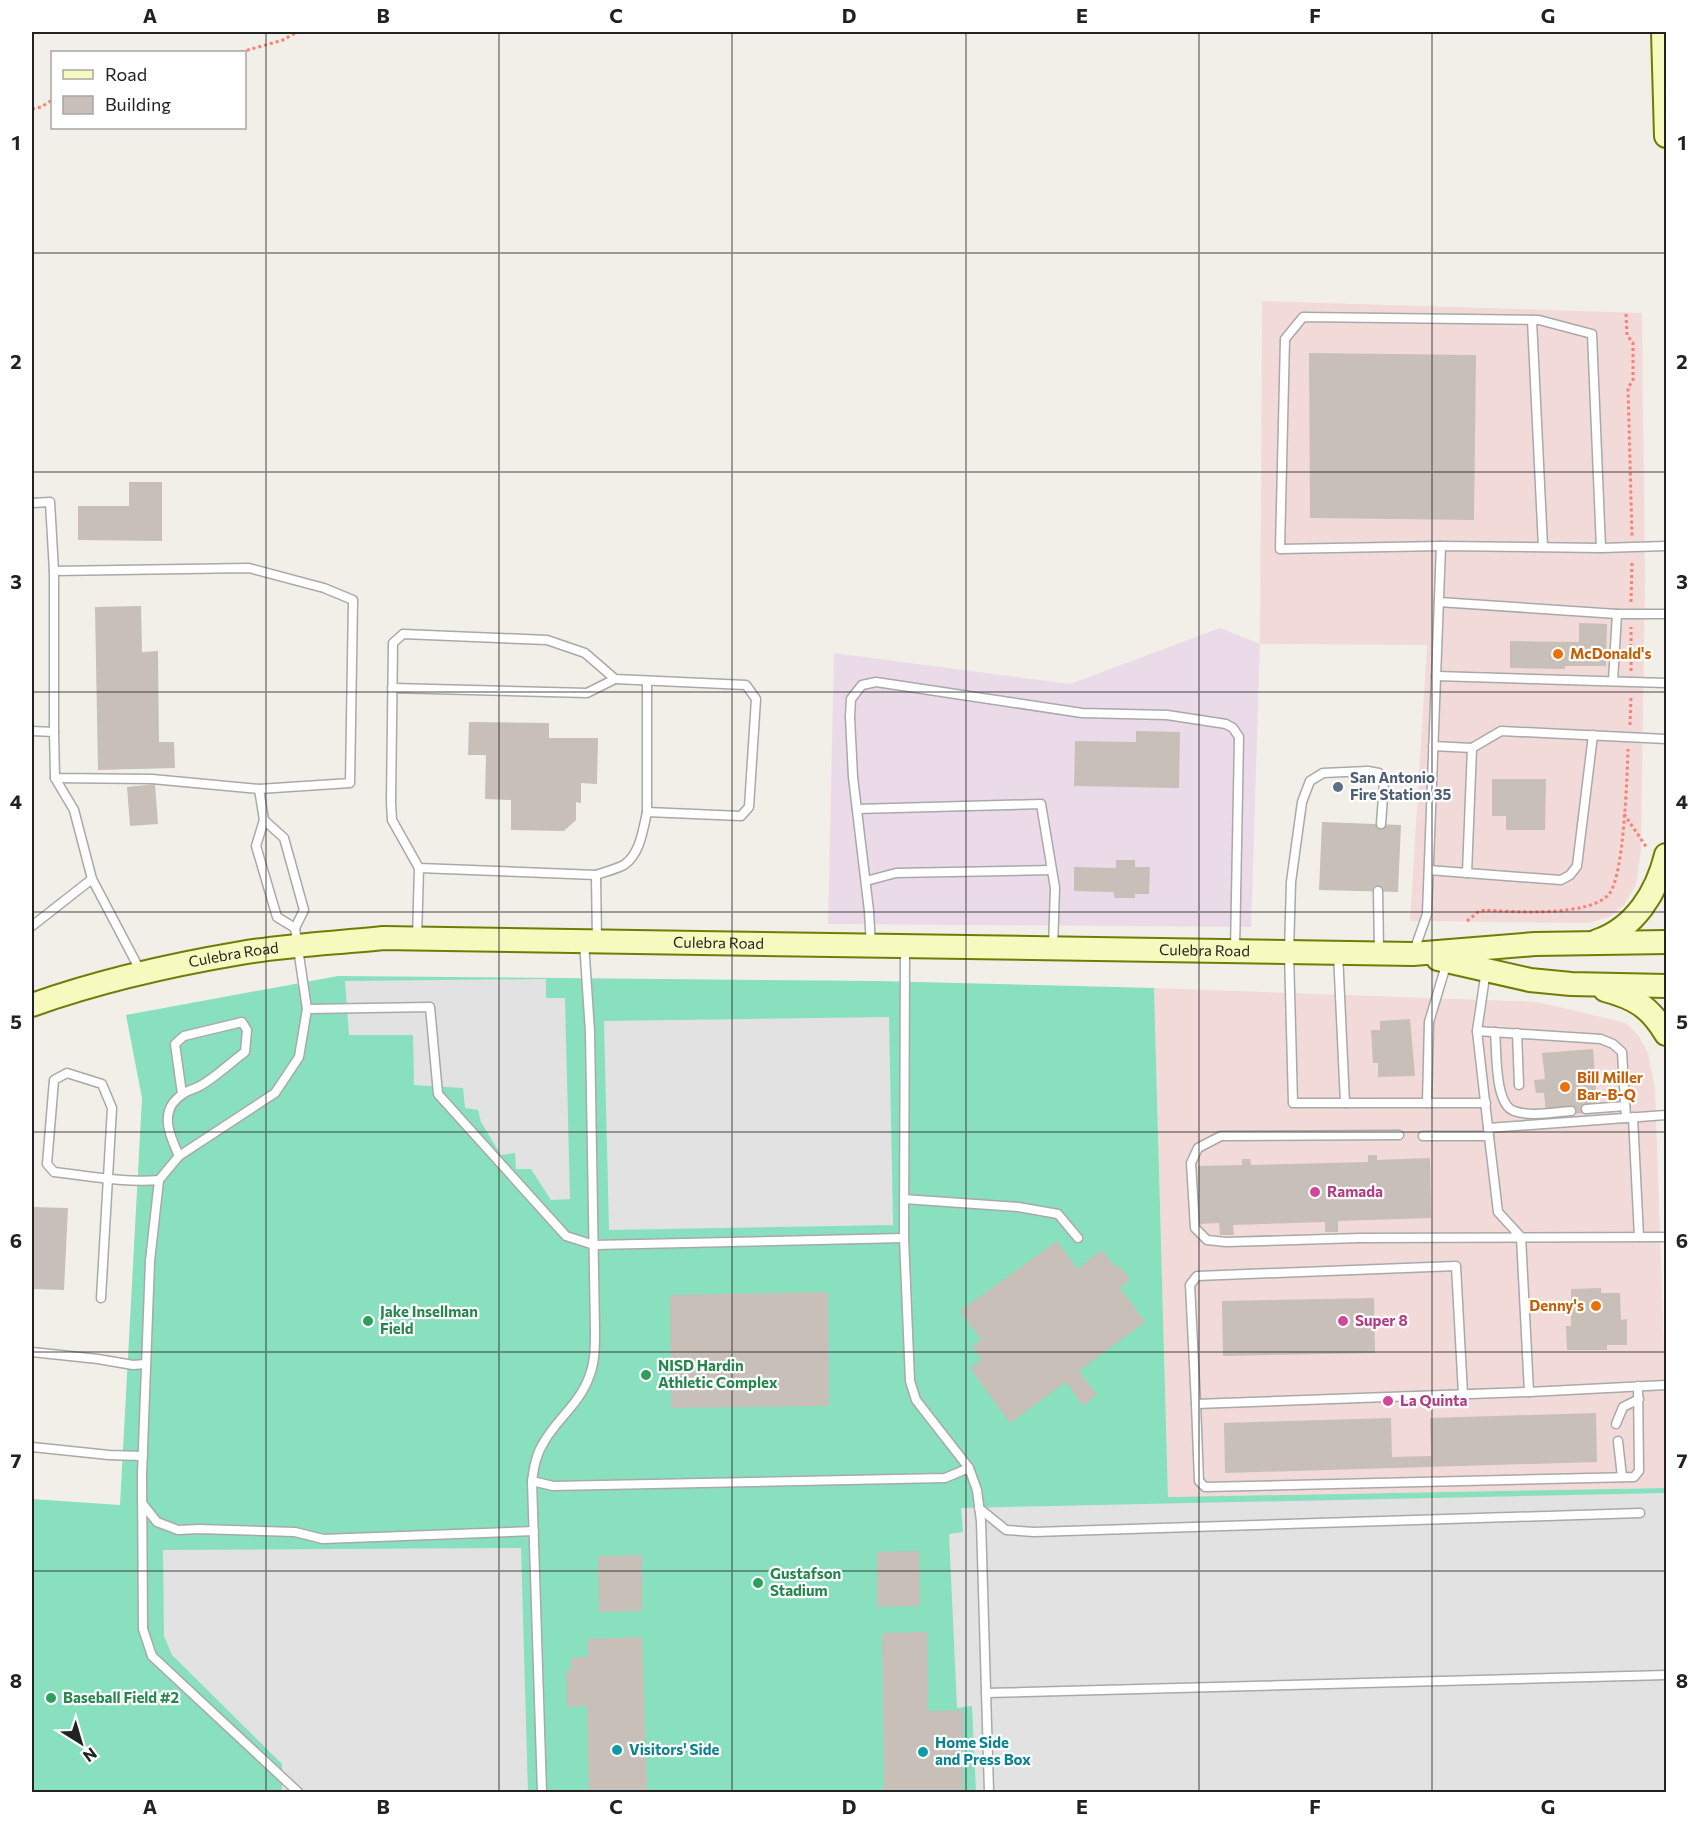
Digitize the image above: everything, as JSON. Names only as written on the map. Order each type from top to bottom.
[{"type":"main road","points":[[1663,32],[1666,136]]},
{"type":"main road","points":[[1588,943],[1614,933],[1634,917],[1652,893],[1658,853]]},
{"type":"main road","name":"Culebra Road","points":[[32,1005],[71,991],[141,972],[243,953],[297,937],[1379,954],[1413,954],[1535,944],[1666,942]]},
{"type":"main road","name":"Culebra Road","points":[[1413,954],[1530,980],[1571,984],[1666,986]]},
{"type":"main road","points":[[1571,984],[1621,995],[1637,1002],[1655,1017],[1666,1034]]},
{"type":"lane","points":[[1601,548],[1592,334],[1532,320],[1303,317],[1285,339],[1280,549],[1441,546],[1601,548],[1666,546]]},
{"type":"lane","points":[[1532,320],[1543,547]]},
{"type":"lane","points":[[32,503],[50,502],[54,571],[55,778],[74,810],[92,879],[141,972]]},
{"type":"lane","points":[[1413,954],[1427,914],[1441,546]]},
{"type":"lane","points":[[54,571],[249,568],[324,588],[353,600],[350,783],[259,789],[152,779],[55,778]]},
{"type":"lane","points":[[1439,602],[1617,614],[1666,614]]},
{"type":"lane","points":[[1613,681],[1617,614]]},
{"type":"lane","points":[[417,938],[419,868],[393,820],[391,802],[393,643],[403,634],[547,640],[585,652],[615,680]]},
{"type":"lane","points":[[1436,676],[1666,682]]},
{"type":"lane","points":[[392,688],[587,693],[615,680],[746,685],[756,699],[749,807],[741,816],[647,812]]},
{"type":"lane","points":[[419,868],[596,875],[623,865],[640,843],[647,812],[647,681]]},
{"type":"lane","points":[[871,946],[866,881],[853,777],[850,717],[852,699],[862,685],[876,682],[1082,713],[1167,715],[1226,724],[1233,728],[1239,737],[1234,952]]},
{"type":"lane","points":[[32,731],[54,732]]},
{"type":"lane","points":[[1434,746],[1472,748],[1501,731],[1666,739]]},
{"type":"lane","points":[[1429,870],[1561,880],[1570,875],[1577,866],[1593,735]]},
{"type":"lane","points":[[1467,873],[1472,748]]},
{"type":"lane","points":[[1381,824],[1384,783],[1379,773],[1368,771],[1323,772],[1310,781],[1302,802],[1291,882],[1289,953],[1293,1103],[1486,1103]]},
{"type":"lane","points":[[259,789],[264,820],[256,846],[277,917],[297,937]]},
{"type":"lane","points":[[857,809],[1041,804],[1055,888],[1053,949]]},
{"type":"lane","points":[[264,820],[284,838],[304,910],[297,937],[307,1009],[299,1057],[275,1093],[179,1156],[159,1180],[150,1261],[146,1364],[142,1503],[143,1629],[152,1656],[298,1792]]},
{"type":"lane","points":[[866,881],[896,873],[1051,870]]},
{"type":"lane","points":[[542,1792],[532,1481],[536,1458],[545,1440],[581,1395],[590,1376],[594,1357],[590,941],[596,875]]},
{"type":"lane","points":[[32,926],[92,879]]},
{"type":"lane","points":[[1378,891],[1379,954]]},
{"type":"lane","points":[[905,946],[904,1238],[910,1381],[916,1400],[969,1468],[977,1490],[980,1508],[989,1792]]},
{"type":"lane","points":[[1338,953],[1346,1103]]},
{"type":"lane","points":[[1427,1103],[1429,1022],[1448,961]]},
{"type":"lane","points":[[1486,970],[1477,1031],[1498,1212],[1521,1237],[1529,1392]]},
{"type":"lane","points":[[307,1009],[430,1007],[438,1094],[566,1236],[594,1245],[904,1238]]},
{"type":"lane","points":[[179,1156],[169,1134],[167,1122],[169,1109],[182,1094],[201,1085],[245,1052],[247,1030],[242,1022],[184,1036],[176,1044],[182,1094]]},
{"type":"lane","points":[[1477,1031],[1601,1039],[1613,1044],[1622,1052],[1625,1106],[1629,1117],[1639,1237]]},
{"type":"lane","points":[[1495,1032],[1500,1092],[1505,1105],[1514,1111],[1534,1113],[1570,1111]]},
{"type":"lane","points":[[1516,1034],[1519,1085]]},
{"type":"lane","points":[[101,1298],[108,1178],[112,1108],[102,1084],[68,1073],[54,1080],[47,1164],[54,1172],[108,1178],[145,1181],[159,1180]]},
{"type":"lane","points":[[1586,1109],[1625,1106]]},
{"type":"lane","points":[[1423,1136],[1666,1115]]},
{"type":"lane","points":[[1400,1135],[1221,1136],[1198,1148],[1191,1163],[1195,1228],[1207,1240],[1226,1242],[1360,1238],[1666,1237]]},
{"type":"lane","points":[[904,1198],[1018,1207],[1058,1214],[1078,1238]]},
{"type":"lane","points":[[1463,1394],[1456,1266],[1197,1276],[1190,1286],[1198,1481],[1205,1487],[1634,1477],[1640,1471],[1638,1386]]},
{"type":"lane","points":[[32,1353],[134,1365],[146,1364]]},
{"type":"lane","points":[[1196,1404],[1666,1385]]},
{"type":"lane","points":[[1616,1424],[1623,1407],[1639,1399]]},
{"type":"lane","points":[[1618,1441],[1622,1477]]},
{"type":"lane","points":[[32,1447],[143,1456]]},
{"type":"lane","points":[[532,1481],[553,1486],[945,1478],[969,1468]]},
{"type":"lane","points":[[142,1503],[157,1522],[178,1530],[295,1532],[323,1539],[534,1531]]},
{"type":"lane","points":[[980,1508],[1005,1530],[1034,1532],[1640,1513]]},
{"type":"lane","points":[[986,1693],[1666,1675]]},
{"type":"path","points":[[244,51],[283,40],[297,32]]},
{"type":"path","points":[[32,109],[51,101]]},
{"type":"path","points":[[1623,812],[1658,853]]},
{"type":"shaded area","points":[[1262,301],[1642,313],[1645,579],[1641,850],[1636,885],[1624,905],[1609,917],[1589,923],[1410,921],[1427,645],[1260,644]]},
{"type":"shaded area","points":[[1220,628],[1260,644],[1251,927],[828,924],[834,653],[1070,684]]},
{"type":"shaded area","points":[[546,979],[546,998],[565,998],[570,1199],[551,1200],[531,1169],[516,1169],[515,1153],[501,1155],[481,1122],[478,1110],[465,1108],[463,1088],[414,1085],[413,1035],[349,1035],[345,981]]},
{"type":"shaded area","points":[[1154,988],[1538,1002],[1626,1023],[1639,1036],[1648,1053],[1655,1088],[1666,1408],[1666,1488],[1168,1497]]},
{"type":"shaded area","points":[[889,1017],[893,1225],[609,1230],[604,1021]]},
{"type":"shaded area","points":[[1665,1493],[1666,1792],[976,1792],[972,1706],[957,1708],[949,1534],[963,1532],[961,1508]]},
{"type":"shaded area","points":[[521,1548],[528,1792],[282,1792],[282,1764],[172,1655],[164,1636],[163,1550]]},
{"type":"green space","name":"NISD Hardin Athletic Complex","points":[[338,976],[877,981],[1154,988],[1168,1497],[1666,1488],[1666,1792],[32,1792],[32,1499],[120,1505],[142,1098],[126,1015]]},
{"type":"building","points":[[1309,353],[1476,355],[1474,520],[1310,518]]},
{"type":"building","points":[[129,482],[162,482],[162,541],[78,540],[78,506],[129,506]]},
{"type":"building","points":[[141,606],[142,652],[158,651],[159,742],[174,742],[175,768],[98,770],[95,607]]},
{"type":"building","name":"McDonald's","points":[[1579,623],[1607,624],[1606,666],[1565,666],[1565,669],[1510,668],[1510,641],[1579,642]]},
{"type":"building","points":[[469,722],[549,723],[549,738],[598,738],[597,784],[581,783],[581,803],[576,802],[576,820],[564,831],[511,830],[511,800],[485,799],[486,755],[468,755]]},
{"type":"building","points":[[1136,731],[1180,732],[1179,788],[1074,786],[1075,741],[1136,742]]},
{"type":"building","points":[[1492,779],[1546,779],[1545,830],[1506,830],[1506,816],[1492,816]]},
{"type":"building","points":[[155,784],[158,824],[130,826],[127,787]]},
{"type":"building","points":[[1322,822],[1401,825],[1398,892],[1319,890]]},
{"type":"building","points":[[1116,860],[1135,860],[1135,867],[1150,867],[1149,894],[1135,894],[1135,898],[1115,898],[1113,892],[1074,891],[1074,867],[1116,868]]},
{"type":"building","points":[[1410,1019],[1415,1076],[1378,1077],[1378,1063],[1373,1063],[1371,1030],[1380,1030],[1380,1021]]},
{"type":"building","name":"Bill Miller Bar-B-Q","points":[[1593,1049],[1597,1105],[1586,1106],[1586,1113],[1546,1112],[1544,1093],[1536,1093],[1534,1080],[1545,1079],[1542,1053]]},
{"type":"building","name":"Ramada","points":[[1368,1155],[1377,1155],[1377,1160],[1430,1158],[1431,1218],[1338,1221],[1338,1232],[1325,1232],[1325,1222],[1233,1225],[1234,1235],[1220,1235],[1219,1223],[1200,1224],[1198,1166],[1242,1165],[1242,1159],[1250,1159],[1251,1165],[1368,1162]]},
{"type":"building","points":[[32,1207],[68,1208],[64,1290],[32,1289]]},
{"type":"building","points":[[1057,1241],[1077,1269],[1102,1250],[1116,1268],[1119,1265],[1130,1280],[1120,1288],[1145,1322],[1079,1371],[1097,1395],[1083,1406],[1066,1382],[1010,1423],[970,1368],[982,1360],[972,1347],[981,1340],[960,1311]]},
{"type":"building","name":"Denny's","points":[[1601,1288],[1601,1293],[1620,1293],[1621,1320],[1627,1319],[1627,1345],[1607,1345],[1607,1350],[1567,1350],[1566,1326],[1571,1326],[1571,1289]]},
{"type":"building","points":[[828,1292],[829,1406],[671,1408],[670,1295]]},
{"type":"building","points":[[1374,1298],[1375,1353],[1223,1356],[1222,1301]]},
{"type":"building","points":[[1596,1413],[1597,1462],[1225,1473],[1224,1423],[1391,1418],[1392,1457],[1431,1456],[1430,1418]]},
{"type":"building","points":[[919,1551],[920,1606],[877,1607],[877,1552]]},
{"type":"building","points":[[642,1555],[642,1611],[599,1612],[598,1556]]},
{"type":"building","name":"Home Side and Press Box","points":[[927,1632],[928,1711],[963,1710],[963,1792],[884,1792],[882,1633]]},
{"type":"building","name":"Visitors' Side","points":[[642,1637],[647,1792],[589,1792],[587,1706],[567,1707],[566,1671],[571,1671],[571,1657],[588,1657],[588,1639]]},
{"type":"place","name":"McDonald's","points":[[1558,654]]},
{"type":"place","name":"San Antonio Fire Station 35","points":[[1338,787]]},
{"type":"place","name":"Bill Miller Bar-B-Q","points":[[1565,1087]]},
{"type":"place","name":"Ramada","points":[[1315,1192]]},
{"type":"place","name":"Denny's","points":[[1596,1306]]},
{"type":"place","name":"Jake Insellman Field","points":[[368,1321]]},
{"type":"place","name":"Super 8","points":[[1343,1321]]},
{"type":"place","name":"NISD Hardin Athletic Complex","points":[[646,1375]]},
{"type":"place","name":"La Quinta","points":[[1388,1401]]},
{"type":"place","name":"Gustafson Stadium","points":[[758,1583]]},
{"type":"place","name":"Baseball Field #2","points":[[51,1698]]},
{"type":"place","name":"Visitors' Side","points":[[617,1750]]},
{"type":"place","name":"Home Side and Press Box","points":[[923,1752]]}]
